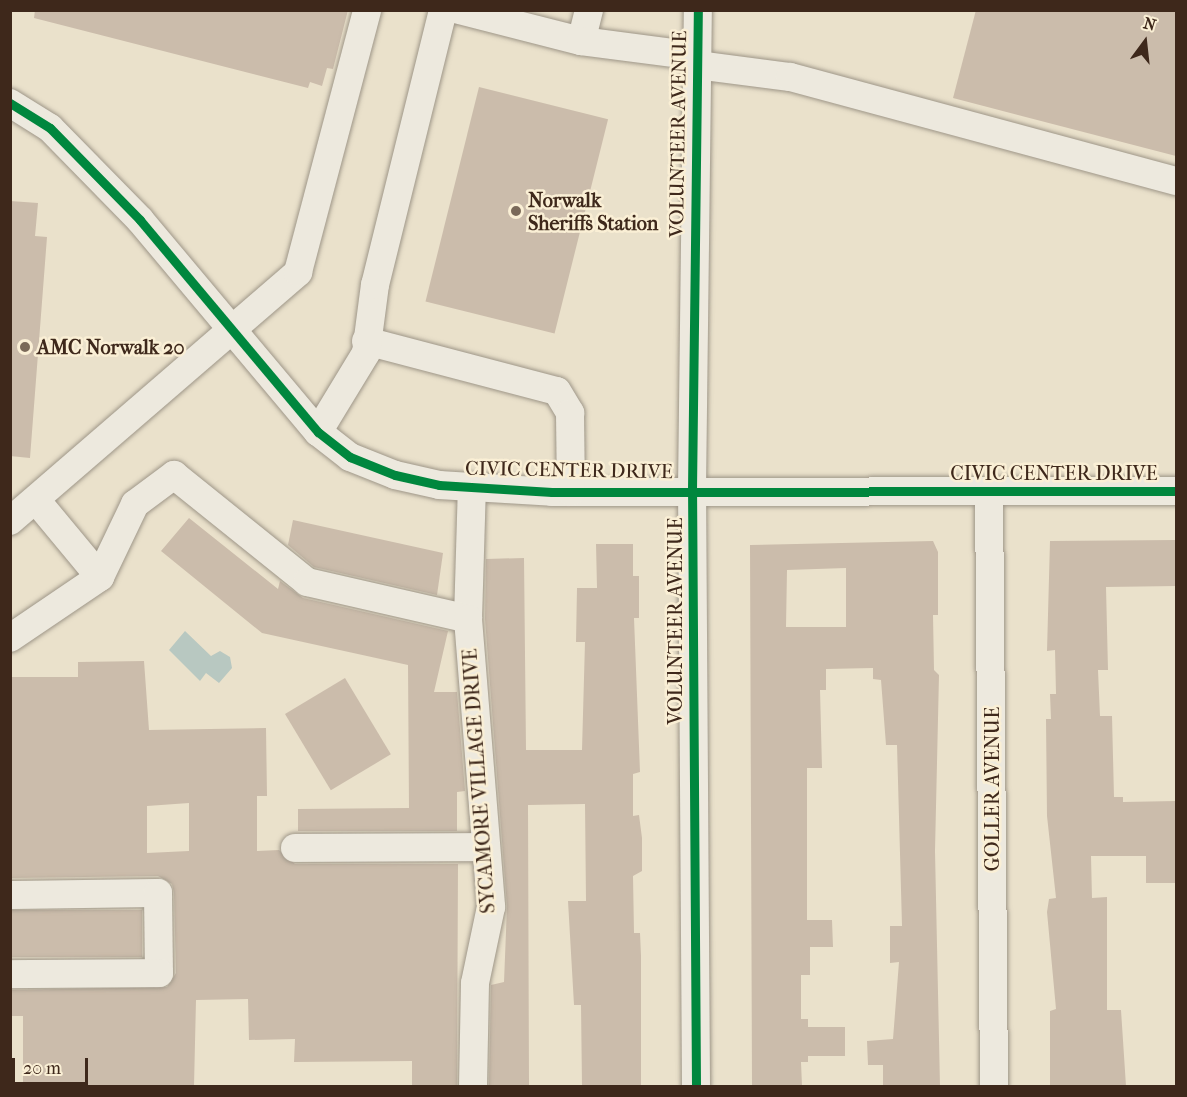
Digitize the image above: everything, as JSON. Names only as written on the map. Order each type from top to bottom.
[{"type":"street","points":[[11,520],[231,333],[288,282],[302,263],[368,10]]},
{"type":"street","points":[[318,432],[366,353],[366,341],[443,10]]},
{"type":"street","points":[[459,10],[581,41],[790,77],[1176,181]]},
{"type":"street","points":[[581,41],[589,10]]},
{"type":"street","name":"VOLUNTEER AVENUE","points":[[696,1086],[692,490],[698,10]]},
{"type":"street","name":"CIVIC CENTER DRIVE","points":[[10,103],[50,128],[140,220],[231,333],[318,432],[350,457],[395,475],[472,488],[571,492],[1176,491]]},
{"type":"street","points":[[366,341],[557,391],[570,413],[571,492]]},
{"type":"street","points":[[10,638],[100,577],[135,504],[174,475],[307,582],[468,619]]},
{"type":"street","name":"SYCAMORE VILLAGE DRIVE","points":[[472,488],[468,619],[491,907],[475,983],[473,1086]]},
{"type":"street","name":"GOLLER AVENUE","points":[[989,492],[994,1086]]},
{"type":"street","points":[[36,500],[100,577]]},
{"type":"street","points":[[295,848],[486,847]]},
{"type":"street","points":[[10,895],[158,893],[159,973],[10,974]]},
{"type":"shaded area","points":[[185,631],[211,656],[220,651],[230,657],[232,668],[219,683],[206,673],[200,681],[169,650]]},
{"type":"building","points":[[35,10],[348,10],[333,69],[327,68],[322,86],[310,82],[308,88],[34,18]]},
{"type":"building","points":[[976,10],[1176,10],[1176,156],[953,98]]},
{"type":"building","name":"Norwalk Sheriffs Station","points":[[479,87],[608,119],[555,334],[426,301]]},
{"type":"building","name":"AMC Norwalk 20","points":[[10,201],[38,203],[35,236],[47,237],[30,458],[10,456]]},
{"type":"building","points":[[189,518],[278,589],[280,581],[303,598],[448,631],[434,692],[457,692],[465,791],[457,792],[457,831],[298,831],[298,809],[409,808],[408,665],[262,633],[161,551]]},
{"type":"building","points":[[293,520],[443,553],[437,595],[314,567],[288,545]]},
{"type":"building","points":[[1176,540],[1176,586],[1106,587],[1108,670],[1098,670],[1100,716],[1112,716],[1114,797],[1123,797],[1123,802],[1176,801],[1176,883],[1146,883],[1146,856],[1091,856],[1092,898],[1107,897],[1107,1010],[1121,1010],[1126,1086],[1050,1086],[1050,1011],[1056,1009],[1047,912],[1049,899],[1056,898],[1047,816],[1046,719],[1051,719],[1050,694],[1056,694],[1055,650],[1047,651],[1050,541]]},
{"type":"building","points":[[933,541],[938,552],[938,615],[933,615],[934,670],[939,675],[935,851],[940,1086],[883,1086],[883,1065],[868,1065],[867,1041],[893,1039],[899,962],[890,963],[890,926],[902,926],[897,745],[886,745],[881,680],[873,679],[873,668],[826,669],[826,690],[820,690],[822,768],[807,768],[807,920],[832,920],[833,947],[810,947],[810,975],[801,975],[801,1019],[808,1019],[808,1027],[845,1027],[845,1056],[808,1056],[808,1062],[801,1062],[802,1086],[752,1086],[750,545]],"holes":[[[846,568],[846,627],[786,627],[787,570]]]},
{"type":"building","points":[[596,544],[633,544],[633,576],[639,576],[639,618],[634,618],[640,772],[633,774],[633,816],[639,815],[642,871],[633,876],[634,933],[640,933],[641,956],[641,1086],[582,1086],[581,1005],[574,1005],[568,901],[586,901],[585,804],[528,805],[529,1086],[489,1086],[491,985],[504,982],[507,906],[485,619],[486,559],[524,558],[526,750],[582,750],[585,642],[576,642],[577,588],[597,588]]},
{"type":"building","points":[[144,661],[149,730],[266,728],[267,796],[257,796],[257,851],[279,850],[295,864],[458,864],[457,1086],[412,1086],[412,1061],[294,1062],[295,1039],[249,1040],[248,999],[196,1000],[194,1086],[23,1086],[23,1016],[10,1016],[10,990],[167,987],[176,973],[172,884],[158,876],[10,878],[10,677],[78,677],[78,662]],"holes":[[[189,803],[189,851],[147,853],[147,806]]]},
{"type":"building","points":[[345,678],[391,754],[331,790],[285,714]]},
{"type":"building","points":[[10,910],[142,910],[142,957],[10,957]]},
{"type":"cycle path","points":[[696,1086],[692,490],[698,10]]},
{"type":"cycle path","points":[[10,103],[50,128],[140,220],[318,432],[350,457],[395,475],[439,485],[552,492],[1176,491]]},
{"type":"place","name":"Norwalk Sheriffs Station","points":[[516,211]]},
{"type":"place","name":"AMC Norwalk 20","points":[[25,347]]}]
